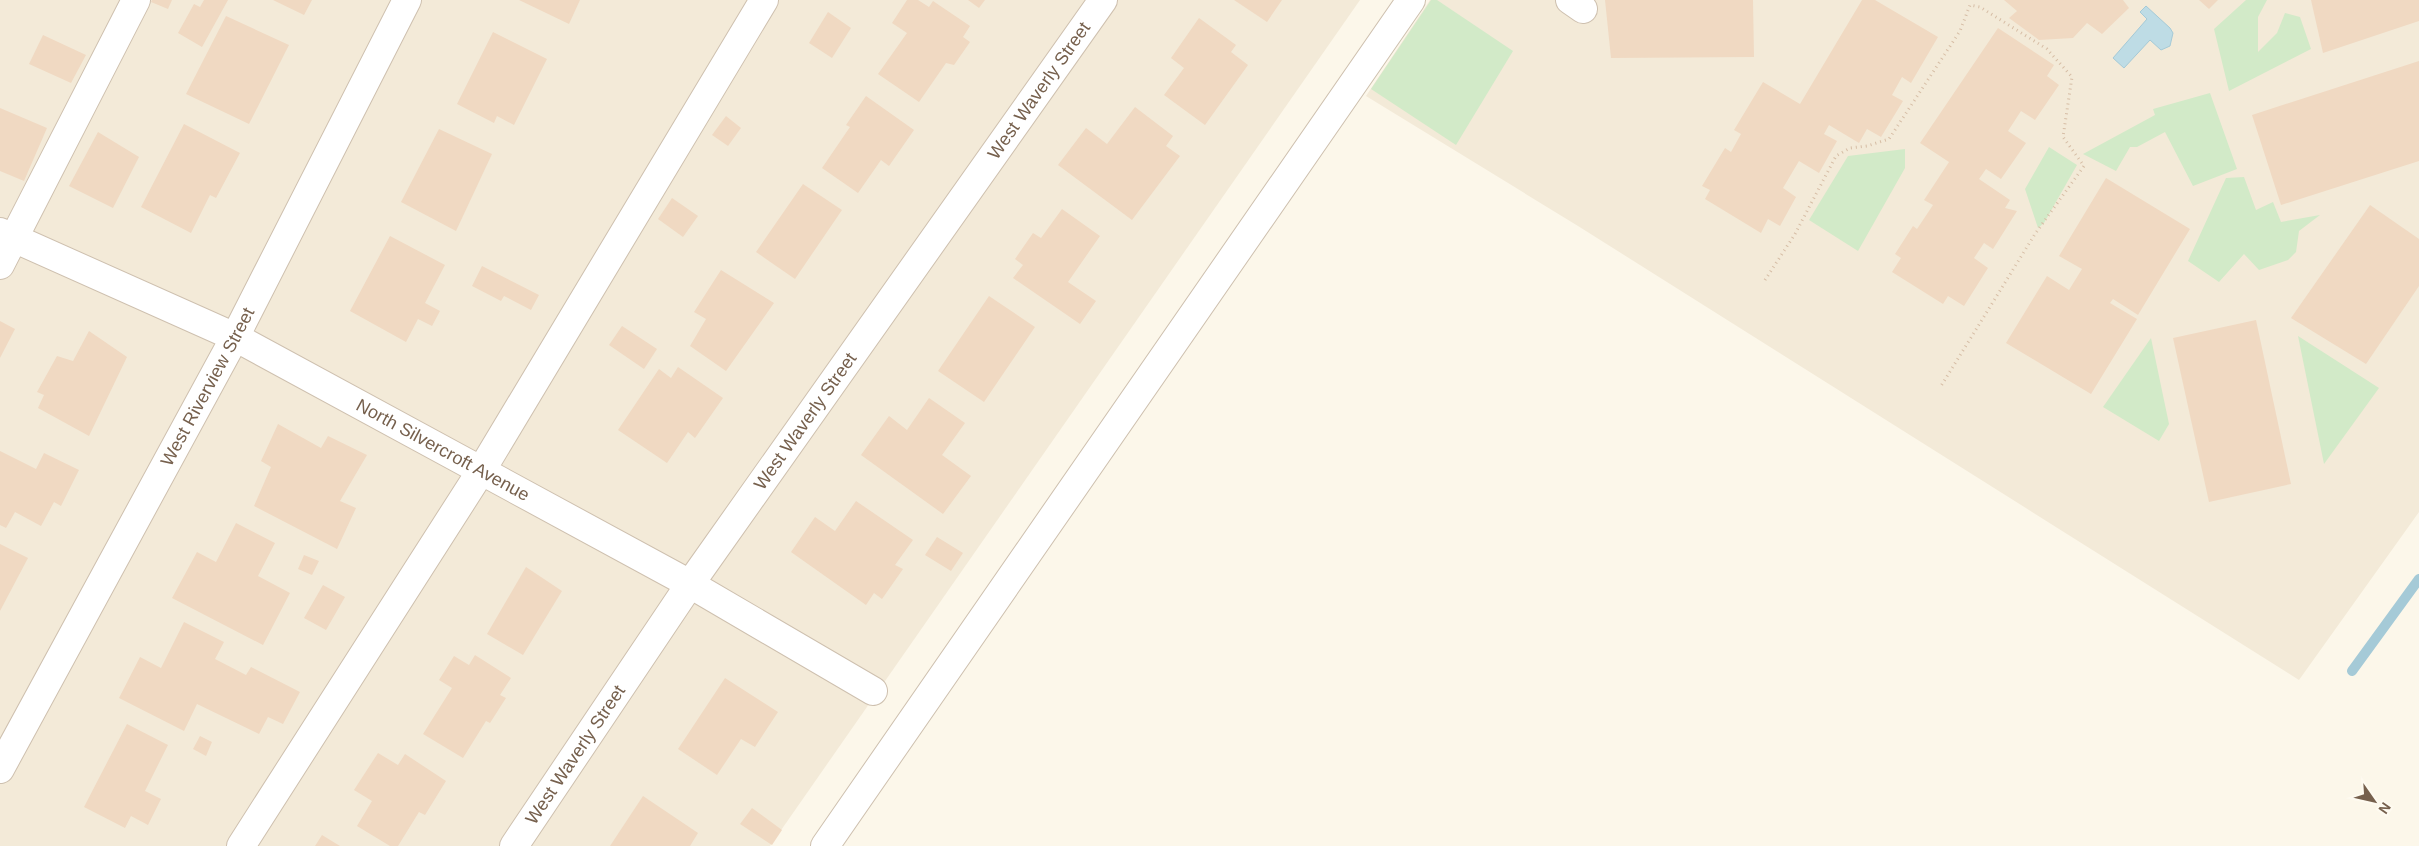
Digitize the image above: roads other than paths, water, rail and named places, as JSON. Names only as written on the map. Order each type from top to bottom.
[{"type":"street","points":[[0,265],[7,235],[136,0]]},
{"type":"street","name":"West Riverview Street","points":[[0,769],[235,337],[407,0]]},
{"type":"street","points":[[241,846],[481,470],[764,0]]},
{"type":"street","name":"West Waverly Street","points":[[514,846],[690,584],[1103,0]]},
{"type":"street","points":[[825,846],[1411,0]]},
{"type":"street","name":"North Silvercroft Avenue","points":[[7,235],[235,337],[690,584],[873,691]]},
{"type":"water","points":[[2146,6],[2173,33],[2170,46],[2161,50],[2150,40],[2124,68],[2113,58],[2147,19],[2140,12]]},
{"type":"waterway","points":[[2352,671],[2419,579]]}]
